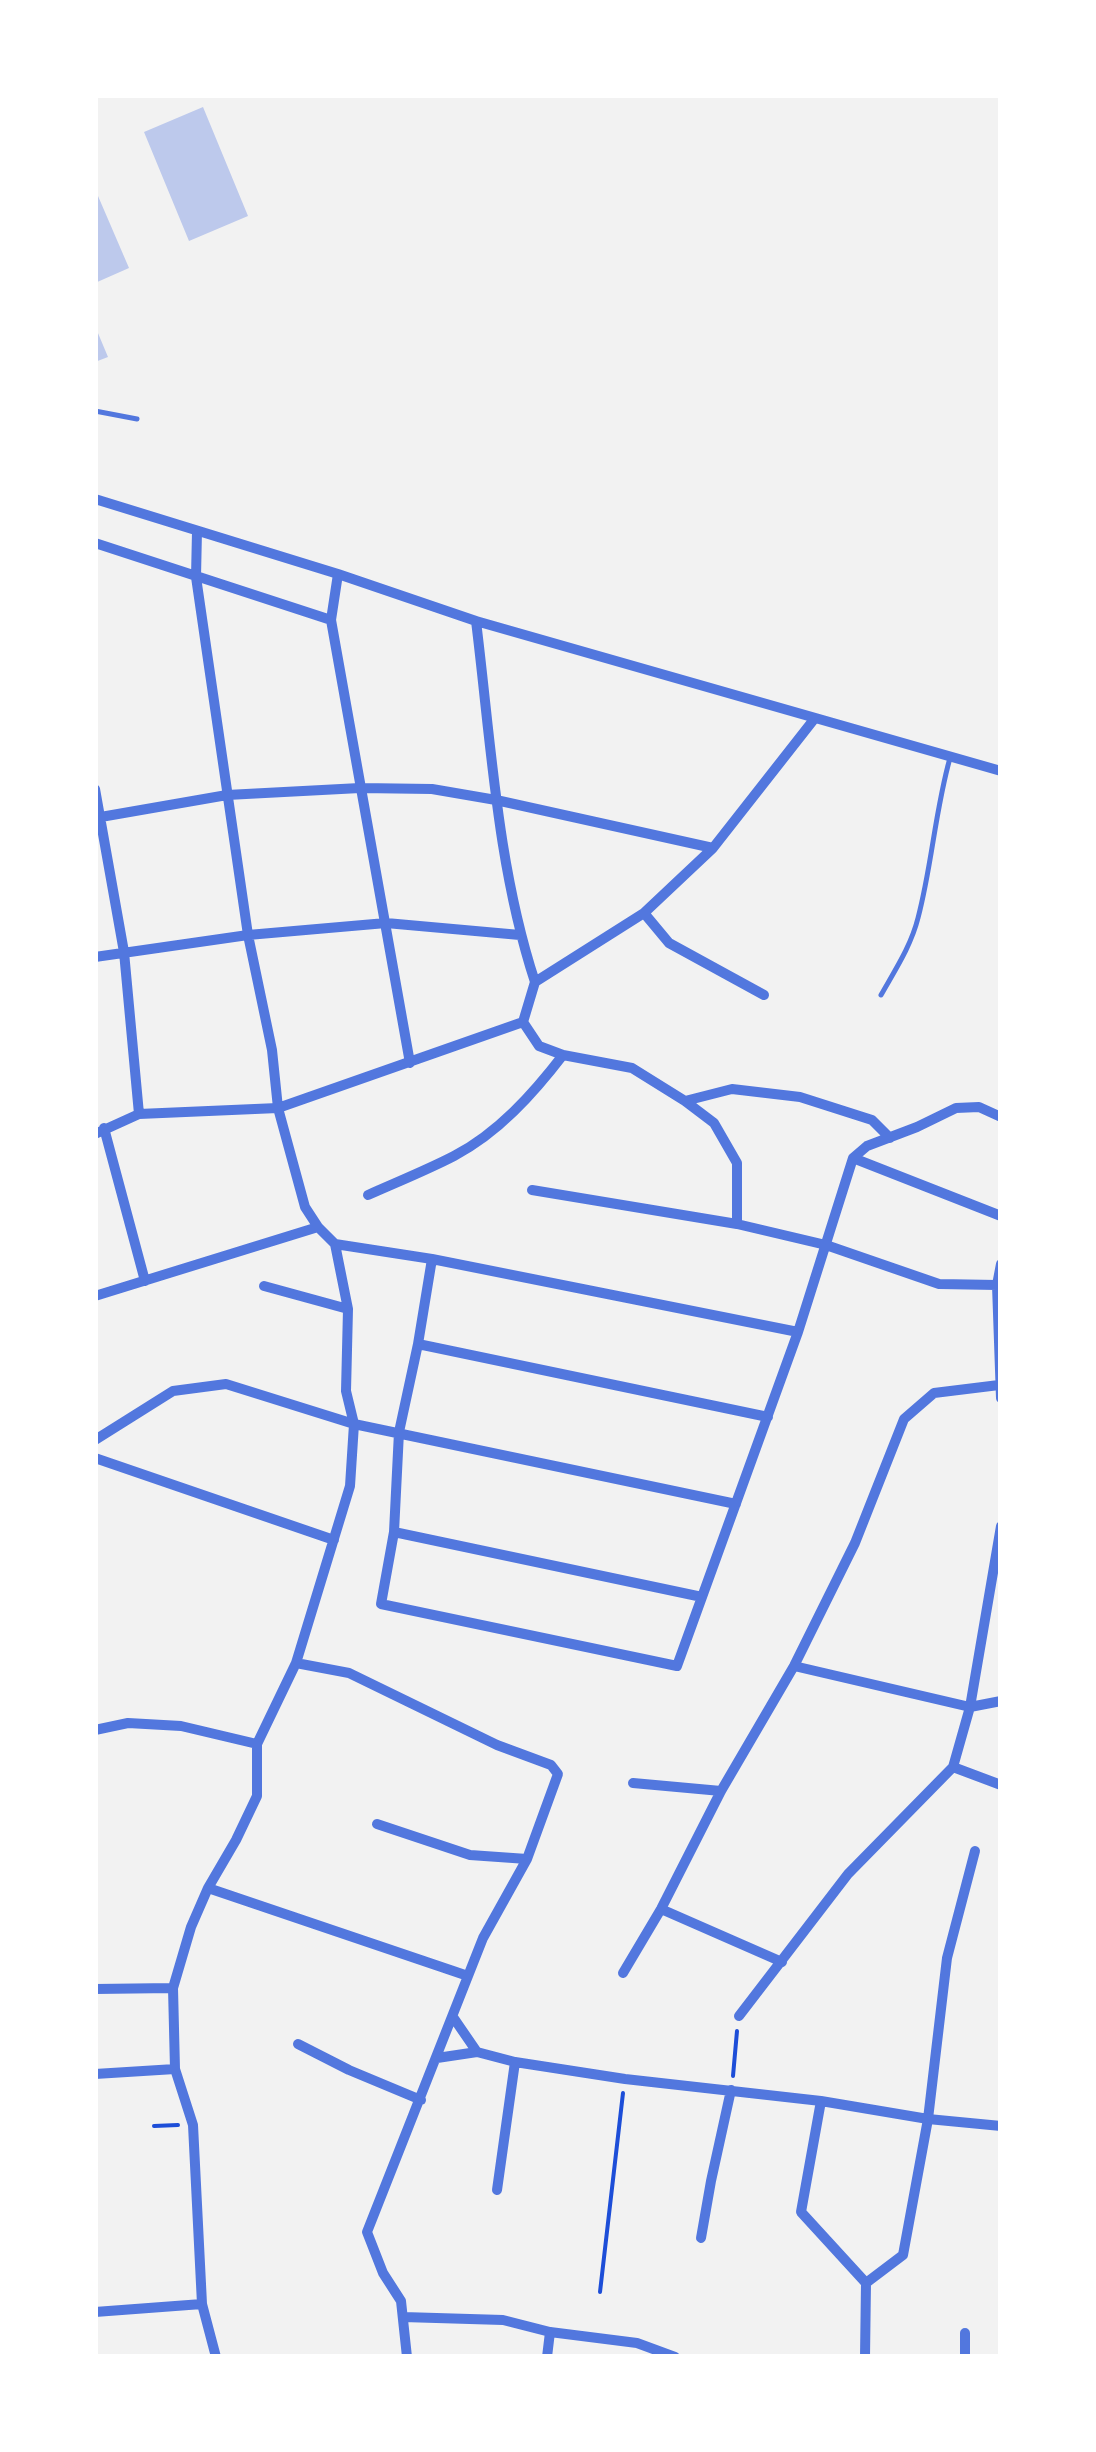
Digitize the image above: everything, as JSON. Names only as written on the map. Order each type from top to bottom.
[{"type":"street","points":[[95,499],[476,621],[1001,770]]},
{"type":"street","points":[[197,531],[196,578],[248,934],[272,1050],[278,1108],[305,1207],[335,1244],[348,1309],[346,1391],[354,1424],[350,1486],[334,1540],[296,1663],[257,1744],[257,1796],[190,1927],[173,1988],[175,2069],[192,2125],[202,2304],[216,2357]]},
{"type":"street","points":[[95,542],[331,620]]},
{"type":"street","points":[[338,574],[331,620],[410,1063]]},
{"type":"street","points":[[476,621],[496,800],[520,935],[535,982],[524,1022],[539,1046],[563,1055],[632,1068],[714,1123],[737,1163],[737,1224]]},
{"type":"street","points":[[535,982],[644,913],[712,848],[815,718]]},
{"type":"street","points":[[98,817],[227,795],[360,788],[432,790],[496,800],[712,848]]},
{"type":"street","points":[[95,789],[124,952],[139,1114]]},
{"type":"street","points":[[644,913],[668,943],[764,995]]},
{"type":"street","points":[[95,957],[248,934],[386,923],[520,935]]},
{"type":"street","points":[[145,1282],[100,1131],[139,1114],[278,1108],[524,1022]]},
{"type":"street","points":[[368,1194],[456,1155],[498,1126],[540,1085],[563,1055]]},
{"type":"street","points":[[685,1102],[732,1090],[800,1097],[872,1120],[890,1138]]},
{"type":"street","points":[[432,1259],[399,1432],[394,1532],[382,1604],[676,1666],[798,1332],[853,1158],[867,1146],[956,1108],[979,1108],[1001,1116]]},
{"type":"street","points":[[853,1158],[1001,1216]]},
{"type":"street","points":[[532,1190],[737,1224],[826,1245],[940,1284],[997,1285]]},
{"type":"street","points":[[95,1296],[318,1227]]},
{"type":"street","points":[[335,1244],[432,1259],[798,1332]]},
{"type":"street","points":[[1001,1264],[997,1285],[1001,1398]]},
{"type":"street","points":[[264,1286],[348,1309]]},
{"type":"street","points":[[418,1344],[768,1417]]},
{"type":"street","points":[[95,1440],[173,1391],[226,1384],[354,1424],[736,1504]]},
{"type":"street","points":[[623,1973],[794,1666],[855,1543],[904,1419],[934,1393],[999,1385]]},
{"type":"street","points":[[95,1458],[334,1540]]},
{"type":"street","points":[[739,2016],[848,1874],[954,1767],[970,1707],[1001,1526]]},
{"type":"street","points":[[394,1532],[702,1597]]},
{"type":"street","points":[[296,1663],[348,1673],[497,1746],[550,1765],[558,1774],[527,1859],[483,1938],[368,2232],[383,2273],[401,2301],[406,2357]]},
{"type":"street","points":[[794,1666],[970,1707],[1001,1701]]},
{"type":"street","points":[[95,1730],[128,1723],[182,1726],[257,1744]]},
{"type":"street","points":[[954,1767],[1001,1786]]},
{"type":"street","points":[[634,1783],[722,1792]]},
{"type":"street","points":[[376,1824],[470,1855],[527,1859]]},
{"type":"street","points":[[866,2282],[904,2255],[928,2119],[947,1958],[975,1851]]},
{"type":"street","points":[[208,1888],[468,1976]]},
{"type":"street","points":[[661,1909],[782,1962]]},
{"type":"street","points":[[95,1989],[173,1988]]},
{"type":"street","points":[[453,2017],[477,2052]]},
{"type":"street","points":[[298,2044],[421,2100]]},
{"type":"street","points":[[438,2058],[477,2052],[625,2080],[732,2090],[1001,2126]]},
{"type":"street","points":[[498,2190],[515,2062]]},
{"type":"street","points":[[95,2074],[175,2069]]},
{"type":"street","points":[[701,2238],[732,2090]]},
{"type":"street","points":[[821,2101],[801,2212],[866,2282],[865,2357]]},
{"type":"street","points":[[95,2312],[202,2304]]},
{"type":"street","points":[[403,2317],[504,2320],[550,2332],[637,2342],[675,2357]]},
{"type":"street","points":[[547,2357],[550,2332]]},
{"type":"street","points":[[964,2333],[964,2357]]},
{"type":"lane","points":[[95,412],[137,420]]},
{"type":"lane","points":[[881,995],[918,920],[950,755]]},
{"type":"path","points":[[732,2090],[739,2016]]},
{"type":"path","points":[[600,2292],[625,2080]]},
{"type":"path","points":[[154,2126],[192,2125]]},
{"type":"building","points":[[203,107],[248,216],[189,241],[144,132]]},
{"type":"building","points":[[95,189],[129,268],[95,283]]},
{"type":"building","points":[[95,326],[108,357],[95,362]]}]
